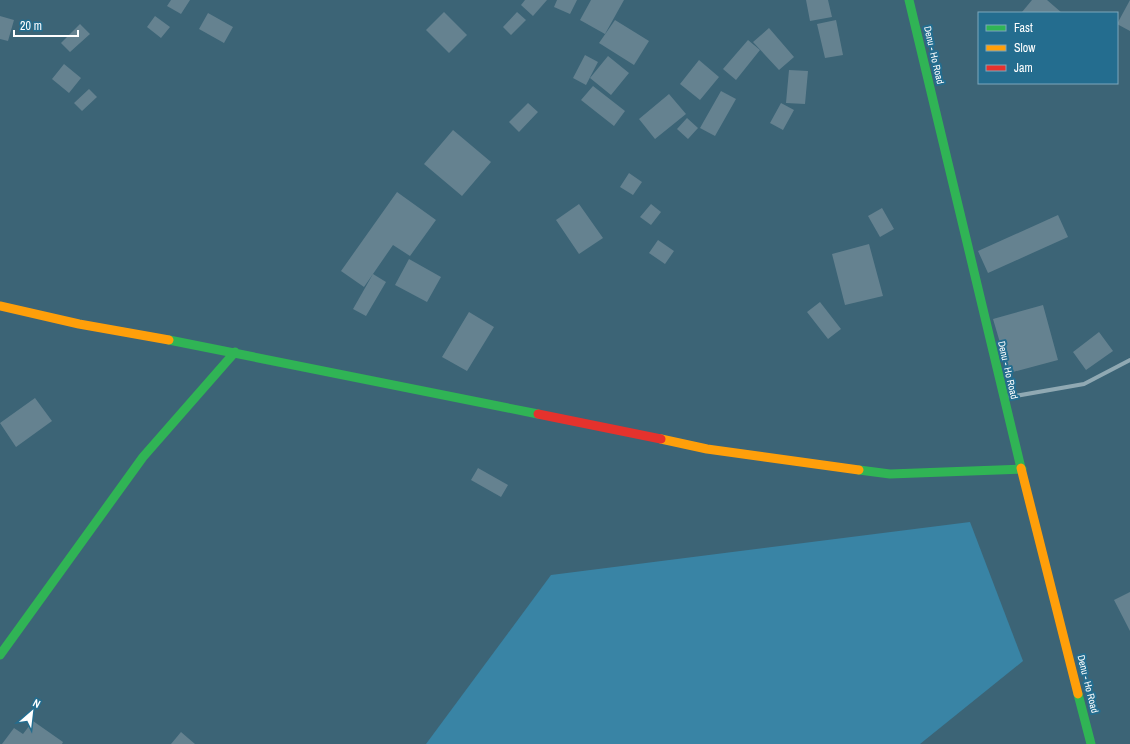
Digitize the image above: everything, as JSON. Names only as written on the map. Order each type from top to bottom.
[{"type":"street","name":"Denu - Ho Road","points":[[909,0],[1003,398],[1091,744]]},
{"type":"street","points":[[0,306],[79,324],[234,352],[707,449],[890,474],[1022,469]]},
{"type":"street","points":[[0,655],[143,457],[234,352]]},
{"type":"street","points":[[1003,398],[1084,384],[1130,360]]},
{"type":"shaded area","points":[[970,522],[1023,661],[920,744],[426,744],[551,575]]},
{"type":"building","points":[[171,0],[190,0],[181,14],[167,6]]},
{"type":"building","points":[[525,0],[547,0],[533,16],[521,5]]},
{"type":"building","points":[[557,0],[577,0],[570,14],[554,7]]},
{"type":"building","points":[[591,0],[624,0],[605,34],[580,20]]},
{"type":"building","points":[[806,0],[828,0],[832,17],[810,21]]},
{"type":"building","points":[[1032,0],[1047,0],[1061,12],[1022,12]]},
{"type":"building","points":[[1130,0],[1130,31],[1118,25]]},
{"type":"building","points":[[444,12],[467,35],[449,53],[426,30]]},
{"type":"building","points":[[517,12],[526,20],[511,35],[503,27]]},
{"type":"building","points":[[208,13],[233,27],[224,43],[199,29]]},
{"type":"building","points":[[0,16],[14,20],[8,41],[0,39]]},
{"type":"building","points":[[155,16],[170,27],[161,38],[147,27]]},
{"type":"building","points":[[615,20],[649,41],[634,65],[599,43]]},
{"type":"building","points":[[836,20],[843,55],[825,58],[817,24]]},
{"type":"building","points":[[80,24],[90,34],[70,52],[61,43]]},
{"type":"building","points":[[769,28],[794,57],[779,70],[753,42]]},
{"type":"building","points":[[748,40],[760,50],[736,80],[723,69]]},
{"type":"building","points":[[585,55],[598,62],[586,85],[573,78]]},
{"type":"building","points":[[608,56],[629,73],[611,95],[590,78]]},
{"type":"building","points":[[699,60],[719,77],[700,100],[680,84]]},
{"type":"building","points":[[64,64],[81,78],[69,93],[52,79]]},
{"type":"building","points":[[789,70],[808,71],[805,104],[786,103]]},
{"type":"building","points":[[593,86],[625,111],[614,126],[581,100]]},
{"type":"building","points":[[89,89],[97,97],[82,111],[74,103]]},
{"type":"building","points":[[721,91],[736,99],[715,136],[700,128]]},
{"type":"building","points":[[669,94],[686,114],[655,139],[639,119]]},
{"type":"building","points":[[528,103],[538,112],[519,132],[509,122]]},
{"type":"building","points":[[781,103],[794,110],[783,130],[770,123]]},
{"type":"building","points":[[687,118],[698,128],[688,139],[677,129]]},
{"type":"building","points":[[453,130],[491,162],[462,196],[424,164]]},
{"type":"building","points":[[629,173],[642,182],[633,195],[620,187]]},
{"type":"building","points":[[397,192],[436,220],[410,256],[393,245],[364,287],[341,271]]},
{"type":"building","points":[[579,204],[603,238],[579,254],[556,220]]},
{"type":"building","points":[[651,204],[661,212],[651,225],[640,217]]},
{"type":"building","points":[[882,208],[894,229],[880,237],[868,216]]},
{"type":"building","points":[[1058,215],[1068,237],[988,273],[978,251]]},
{"type":"building","points":[[658,240],[674,251],[665,264],[649,253]]},
{"type":"building","points":[[869,244],[883,296],[845,305],[832,254]]},
{"type":"building","points":[[409,259],[441,277],[427,302],[395,285]]},
{"type":"building","points":[[373,274],[386,282],[366,316],[353,309]]},
{"type":"building","points":[[820,302],[841,329],[828,339],[807,312]]},
{"type":"building","points":[[1043,305],[1058,360],[1009,373],[993,319]]},
{"type":"building","points":[[469,312],[494,327],[467,371],[442,357]]},
{"type":"building","points":[[1099,332],[1113,351],[1086,370],[1073,352]]},
{"type":"building","points":[[35,398],[52,421],[16,447],[0,423]]},
{"type":"building","points":[[478,468],[508,485],[501,497],[471,480]]},
{"type":"building","points":[[1130,592],[1130,631],[1114,600]]},
{"type":"building","points":[[33,721],[63,742],[62,744],[2,744],[14,728],[23,734]]},
{"type":"building","points":[[181,732],[195,744],[171,744]]},
{"type":"traffic: fast","points":[[909,0],[1021,468]]},
{"type":"traffic: fast","points":[[169,340],[538,414]]},
{"type":"traffic: fast","points":[[0,655],[143,457],[235,352]]},
{"type":"traffic: fast","points":[[859,470],[890,474],[1022,469]]},
{"type":"traffic: fast","points":[[1078,694],[1091,744]]},
{"type":"traffic: slow","points":[[0,306],[79,324],[169,340]]},
{"type":"traffic: slow","points":[[661,439],[707,449],[859,470]]},
{"type":"traffic: slow","points":[[1021,468],[1078,694]]},
{"type":"traffic: jam","points":[[538,414],[661,439]]}]
